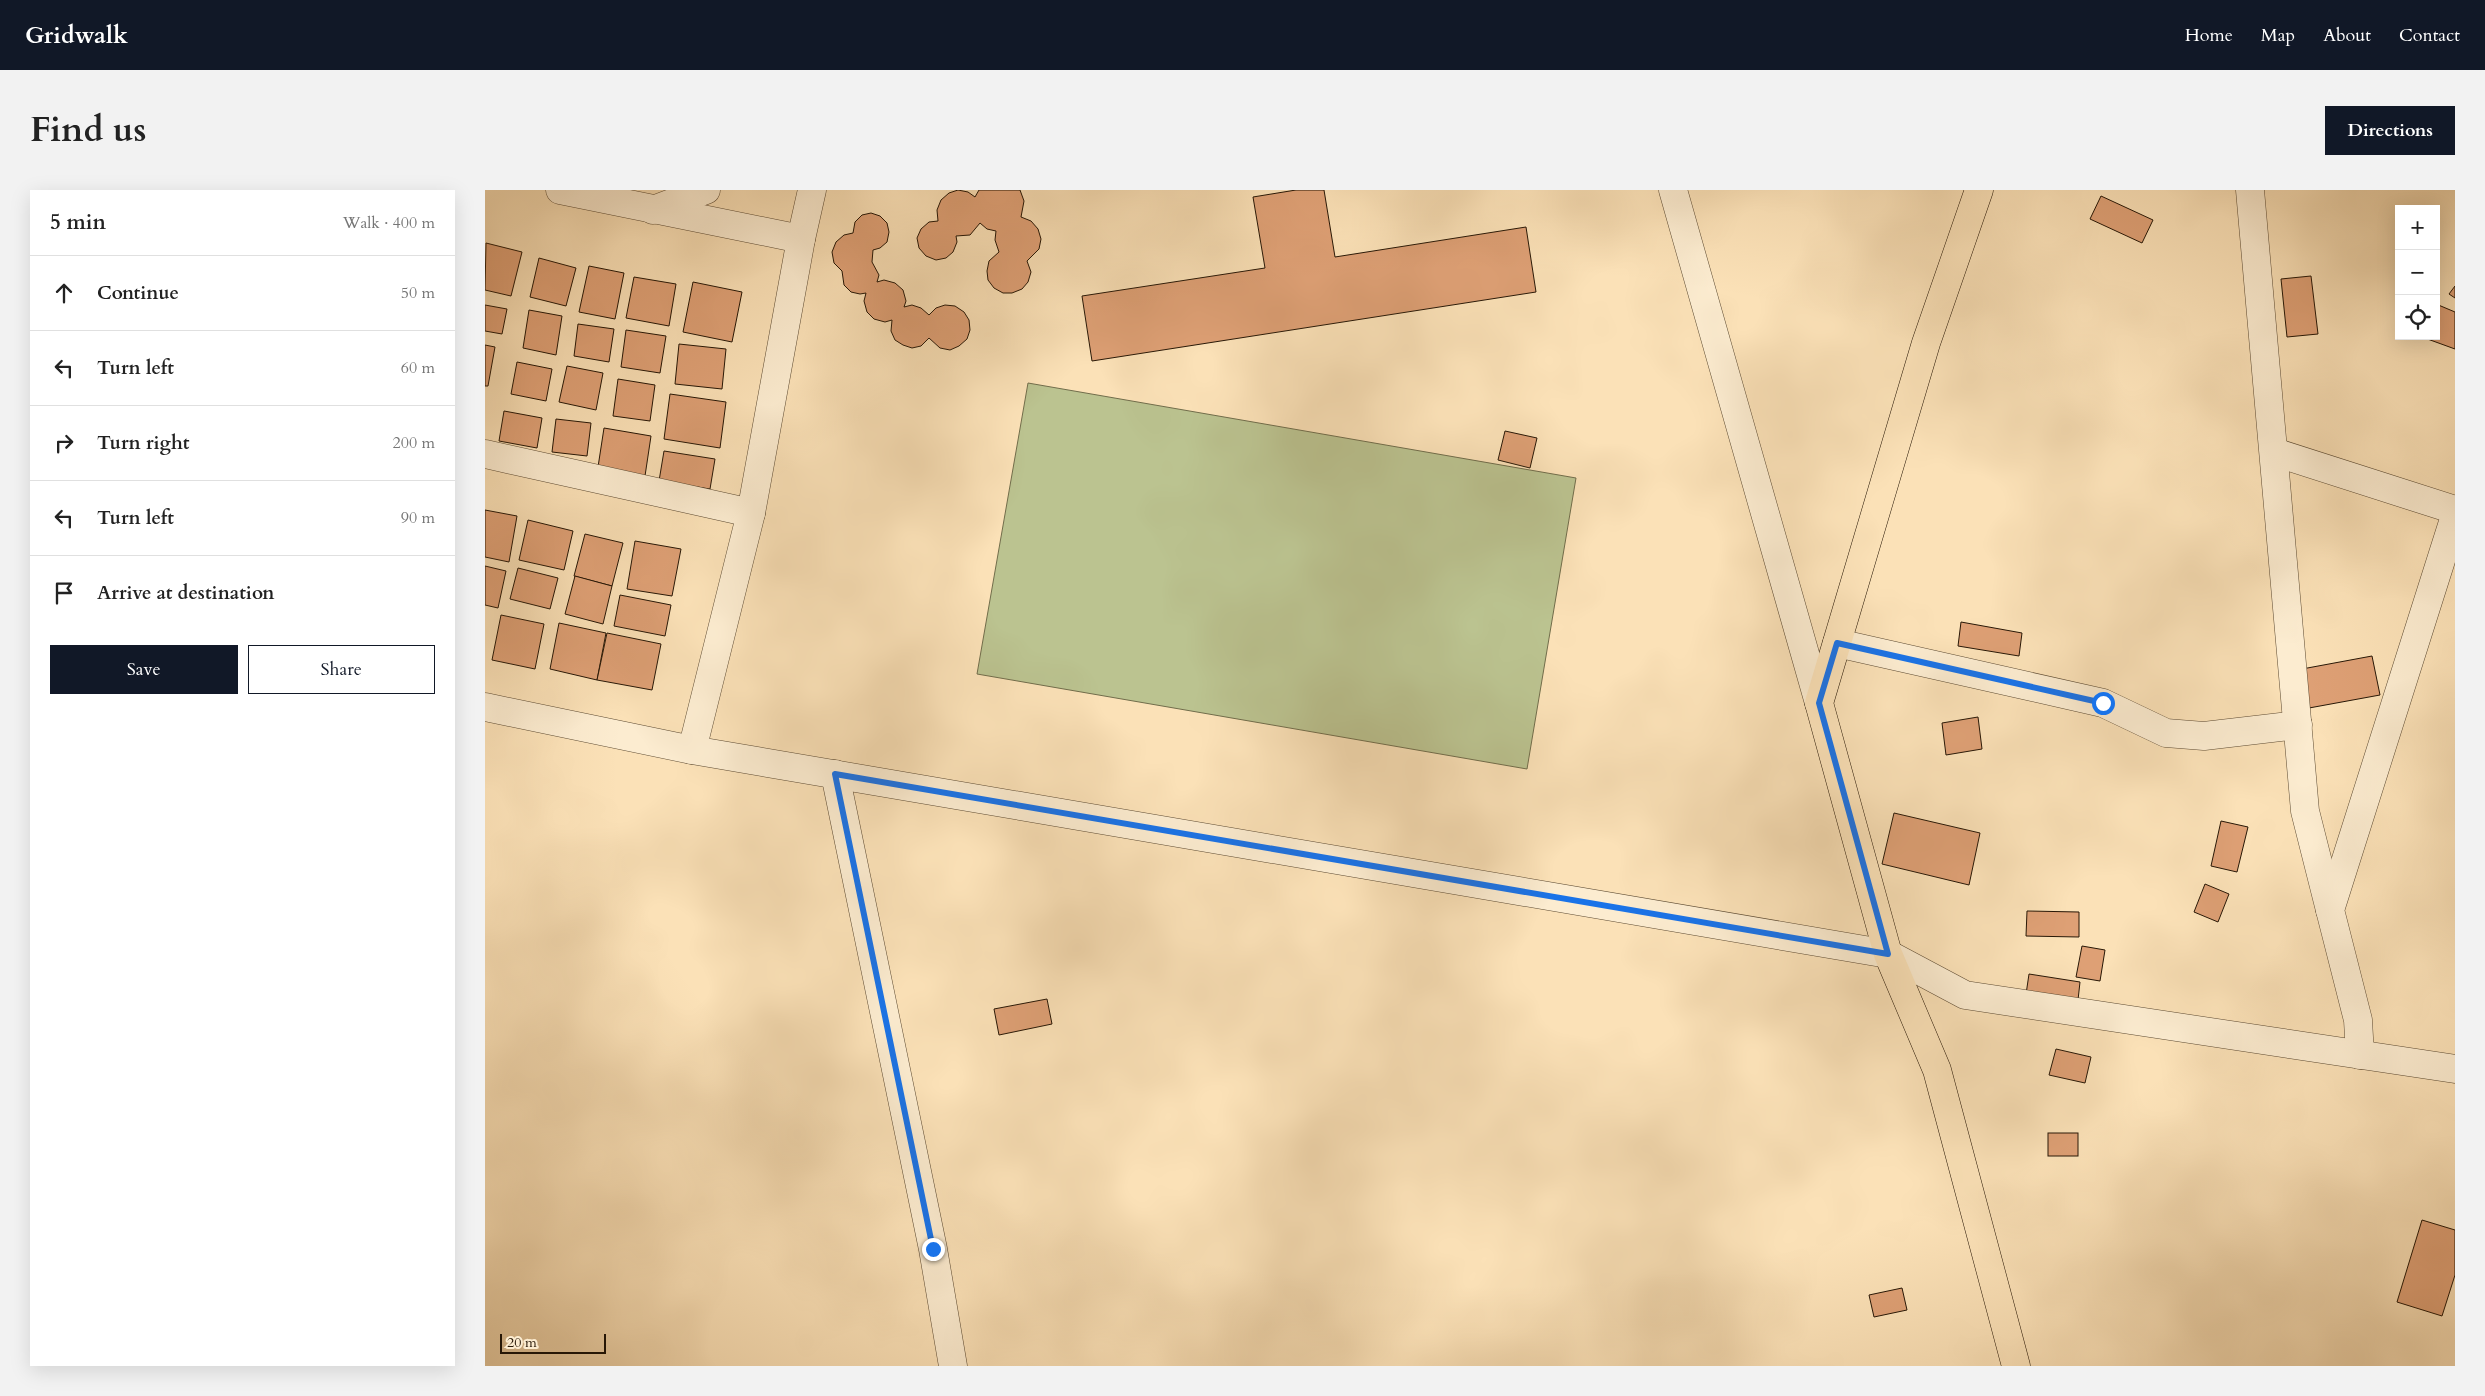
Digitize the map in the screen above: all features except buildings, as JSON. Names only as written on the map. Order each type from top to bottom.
[{"type":"main road","points":[[1979,190],[1926,343],[1819,703],[1888,954],[1937,1070],[2016,1366]]},
{"type":"street","points":[[560,190],[801,239]]},
{"type":"street","points":[[653,210],[706,190]]},
{"type":"street","points":[[692,750],[751,513],[801,239],[813,190]]},
{"type":"street","points":[[1673,190],[1819,703]]},
{"type":"street","points":[[2250,190],[2305,811],[2358,1020],[2360,1056]]},
{"type":"street","points":[[2274,452],[2455,510]]},
{"type":"street","points":[[485,454],[751,513]]},
{"type":"street","points":[[2330,910],[2455,516]]},
{"type":"street","points":[[1837,643],[2103,703],[2166,733],[2204,736],[2297,725]]},
{"type":"street","points":[[485,707],[692,750],[1888,954],[1965,995],[2455,1069]]},
{"type":"street","points":[[835,774],[933,1249],[953,1366]]},
{"type":"green space","points":[[1028,383],[1576,478],[1527,769],[977,674]]},
{"type":"route","points":[[933,1249],[835,774],[1888,954],[1819,703],[1837,643],[2103,703]]}]
